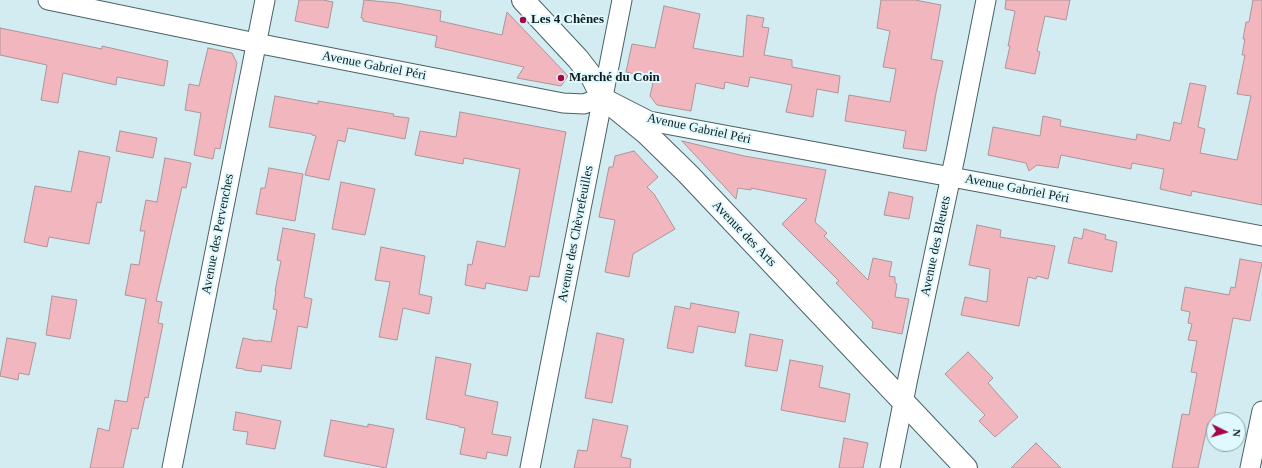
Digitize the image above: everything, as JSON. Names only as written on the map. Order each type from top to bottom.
[{"type":"street","name":"Avenue Gabriel Péri","points":[[48,0],[256,43],[563,103],[584,104],[602,97],[649,121],[1262,236]]},
{"type":"street","name":"Avenue des Pervenches","points":[[172,468],[265,0]]},
{"type":"street","name":"Avenue des Arts","points":[[523,0],[578,58],[592,76],[602,97],[646,133],[688,174],[966,468]]},
{"type":"street","name":"Avenue des Chèvrefeuilles","points":[[530,468],[622,0]]},
{"type":"street","name":"Avenue des Bleuets","points":[[890,468],[903,400],[951,177],[986,0]]},
{"type":"street","points":[[1250,468],[1262,411]]},
{"type":"building","points":[[299,0],[323,0],[333,2],[328,28],[295,21]]},
{"type":"building","points":[[364,0],[397,3],[441,11],[440,21],[502,35],[507,12],[568,76],[561,86],[517,78],[524,67],[435,47],[437,36],[363,21],[363,18],[361,18]]},
{"type":"building","points":[[881,0],[915,0],[941,5],[931,59],[943,61],[926,151],[903,148],[906,131],[845,121],[849,95],[890,102],[896,69],[883,67],[890,31],[877,28]]},
{"type":"building","points":[[1006,0],[1070,0],[1066,20],[1045,16],[1037,51],[1040,52],[1035,74],[1005,68],[1015,11],[1005,9]]},
{"type":"building","points":[[1253,0],[1262,0],[1262,205],[1192,191],[1191,196],[1160,189],[1164,169],[1132,163],[1131,169],[1061,155],[1058,168],[1037,165],[1029,171],[1026,163],[988,155],[993,127],[1040,136],[1043,116],[1061,120],[1060,126],[1136,140],[1137,134],[1170,141],[1174,122],[1181,124],[1190,83],[1206,86],[1198,127],[1205,129],[1200,153],[1237,160],[1251,96],[1237,94],[1245,55],[1242,55],[1245,39],[1243,39],[1246,22],[1249,22]]},
{"type":"building","points":[[664,6],[700,14],[693,48],[743,57],[747,15],[764,18],[762,27],[769,28],[764,55],[792,60],[792,67],[840,76],[838,93],[817,89],[813,117],[786,112],[792,85],[750,77],[748,87],[725,82],[724,89],[696,83],[691,111],[657,105],[650,96],[654,78],[626,72],[632,44],[655,48]]},
{"type":"building","points":[[0,28],[102,49],[102,46],[168,61],[164,86],[117,77],[116,85],[63,73],[58,103],[41,100],[47,65],[0,55]]},
{"type":"building","points":[[208,48],[232,53],[237,63],[220,149],[215,148],[213,159],[194,155],[201,113],[185,110],[189,84],[199,86]]},
{"type":"building","points":[[275,96],[318,104],[318,101],[409,118],[405,139],[348,128],[345,142],[338,140],[329,180],[305,175],[316,136],[312,134],[269,127]]},
{"type":"building","points":[[460,112],[566,132],[539,277],[530,276],[527,291],[486,283],[485,289],[465,285],[468,264],[472,265],[477,241],[505,247],[520,169],[464,158],[463,164],[415,155],[420,131],[456,137]]},
{"type":"building","points":[[120,131],[157,138],[153,158],[116,151]]},
{"type":"building","points":[[682,141],[744,156],[826,170],[815,222],[827,233],[824,236],[868,280],[873,258],[892,262],[889,276],[895,277],[895,283],[897,284],[895,297],[909,299],[902,334],[872,328],[873,322],[836,283],[839,281],[782,224],[807,199],[751,188],[751,190],[738,188],[736,199]]},
{"type":"building","points":[[79,151],[110,157],[101,203],[97,202],[89,244],[49,237],[47,247],[24,242],[35,186],[71,192]]},
{"type":"building","points":[[634,151],[658,177],[647,187],[654,194],[675,229],[633,254],[629,277],[605,272],[615,220],[599,217],[609,167],[613,167],[615,156]]},
{"type":"building","points":[[165,158],[191,163],[186,188],[182,187],[156,301],[162,302],[158,323],[163,324],[148,398],[145,397],[138,429],[132,428],[123,468],[90,468],[98,428],[109,431],[115,400],[127,402],[146,299],[125,295],[131,264],[139,265],[145,231],[140,231],[146,200],[157,202]]},
{"type":"building","points":[[269,168],[303,174],[295,221],[256,214],[261,188],[265,188]]},
{"type":"building","points":[[341,182],[375,189],[365,235],[332,229]]},
{"type":"building","points":[[889,192],[913,197],[909,219],[884,215]]},
{"type":"building","points":[[977,225],[1001,230],[1000,237],[1055,246],[1048,279],[1037,276],[1036,279],[1028,277],[1019,326],[961,315],[965,297],[987,302],[990,269],[969,265]]},
{"type":"building","points":[[283,228],[315,234],[304,297],[312,299],[307,328],[298,326],[291,369],[262,365],[261,372],[236,368],[243,338],[271,342],[277,310],[273,309],[275,291],[281,261],[277,260]]},
{"type":"building","points":[[1084,229],[1106,235],[1105,239],[1117,242],[1112,272],[1068,263],[1074,237],[1082,239]]},
{"type":"building","points":[[381,247],[425,256],[419,294],[432,297],[429,314],[403,308],[397,340],[379,337],[390,282],[375,280]]},
{"type":"building","points":[[1240,259],[1262,263],[1250,321],[1233,318],[1215,412],[1206,412],[1206,432],[1198,468],[1172,468],[1182,414],[1189,415],[1197,373],[1191,372],[1197,341],[1188,340],[1192,324],[1188,323],[1190,312],[1181,310],[1185,287],[1229,295],[1231,287],[1235,288]]},
{"type":"building","points":[[52,296],[77,300],[70,339],[46,335]]},
{"type":"building","points":[[691,303],[739,312],[735,333],[698,326],[693,353],[667,348],[675,306],[690,309]]},
{"type":"building","points":[[597,333],[624,339],[612,403],[585,398]]},
{"type":"building","points":[[750,334],[783,340],[777,371],[745,366]]},
{"type":"building","points":[[7,338],[36,343],[29,375],[19,373],[18,380],[0,376]]},
{"type":"building","points":[[968,352],[993,378],[988,383],[1018,417],[995,437],[979,421],[985,415],[945,374]]},
{"type":"building","points":[[436,357],[471,364],[465,395],[498,402],[492,434],[511,437],[507,456],[487,452],[486,459],[460,454],[465,428],[426,419]]},
{"type":"building","points":[[790,360],[823,366],[819,387],[850,394],[845,422],[781,410]]},
{"type":"building","points":[[236,412],[281,421],[275,449],[246,444],[248,432],[233,430]]},
{"type":"building","points":[[593,419],[628,426],[621,457],[631,459],[630,468],[574,468],[578,450],[587,451]]},
{"type":"building","points":[[331,420],[368,427],[368,424],[394,429],[386,468],[324,456]]},
{"type":"building","points":[[844,438],[868,443],[863,468],[839,468]]},
{"type":"building","points":[[1036,443],[1061,468],[1011,468]]},
{"type":"place","name":"Les 4 Chênes","points":[[523,20]]},
{"type":"place","name":"Marché du Coin","points":[[561,78]]}]
